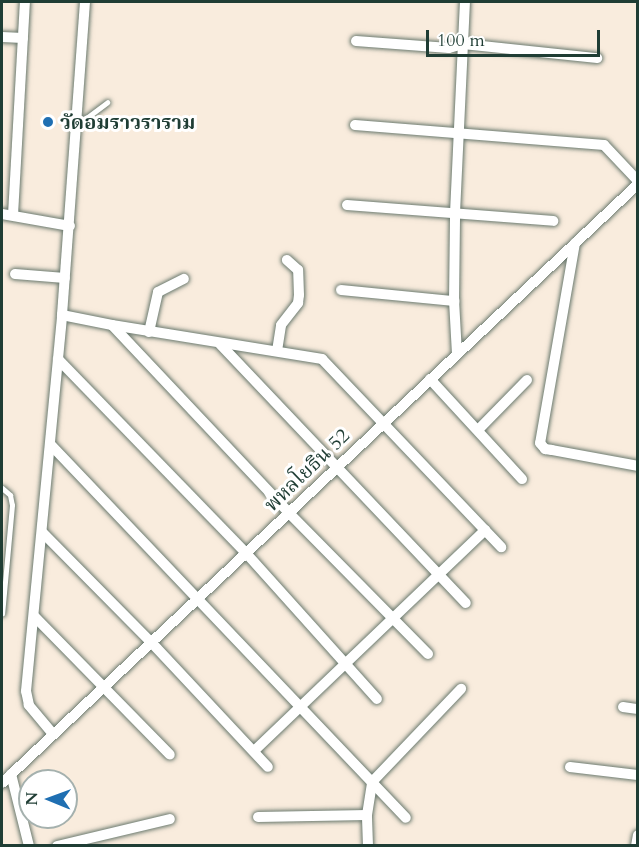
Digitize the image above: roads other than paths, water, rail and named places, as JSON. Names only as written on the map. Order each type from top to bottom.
[{"type":"street","points":[[25,2],[7,214],[70,226]]},
{"type":"street","points":[[53,734],[26,698],[70,226],[85,2]]},
{"type":"street","points":[[457,354],[454,301],[455,213],[465,2]]},
{"type":"street","points":[[2,37],[23,38]]},
{"type":"street","points":[[356,41],[449,48],[463,44],[597,58]]},
{"type":"street","points":[[355,125],[604,145],[638,182]]},
{"type":"street","name":"พหลโยธิน 52","points":[[2,783],[638,182]]},
{"type":"street","points":[[347,205],[553,221]]},
{"type":"street","points":[[575,243],[540,443],[545,449],[638,466]]},
{"type":"street","points":[[277,351],[281,325],[298,303],[299,295],[298,270],[287,261]]},
{"type":"street","points":[[15,274],[65,278]]},
{"type":"street","points":[[149,332],[158,292],[184,279]]},
{"type":"street","points":[[341,290],[454,301]]},
{"type":"street","points":[[62,315],[112,326],[322,359],[501,547]]},
{"type":"street","points":[[112,326],[289,513],[428,654]]},
{"type":"street","points":[[220,344],[466,603]]},
{"type":"street","points":[[58,359],[246,553],[377,699]]},
{"type":"street","points":[[430,380],[522,479]]},
{"type":"street","points":[[478,430],[527,380]]},
{"type":"street","points":[[50,444],[301,704],[406,818]]},
{"type":"street","points":[[254,751],[484,530]]},
{"type":"street","points":[[42,532],[152,642],[268,767]]},
{"type":"street","points":[[34,616],[170,754]]},
{"type":"street","points":[[368,846],[367,814],[372,782],[461,689]]},
{"type":"street","points":[[622,707],[638,709]]},
{"type":"street","points":[[570,767],[638,776]]},
{"type":"street","points":[[11,774],[29,846]]},
{"type":"street","points":[[258,817],[367,814]]},
{"type":"street","points":[[57,846],[170,819]]},
{"type":"street","points":[[636,846],[638,835]]},
{"type":"lane","points":[[76,125],[107,102]]},
{"type":"lane","points":[[2,488],[10,495],[12,506],[2,614]]},
{"type":"place","name":"วัดอมราวราราม","points":[[48,122]]}]
